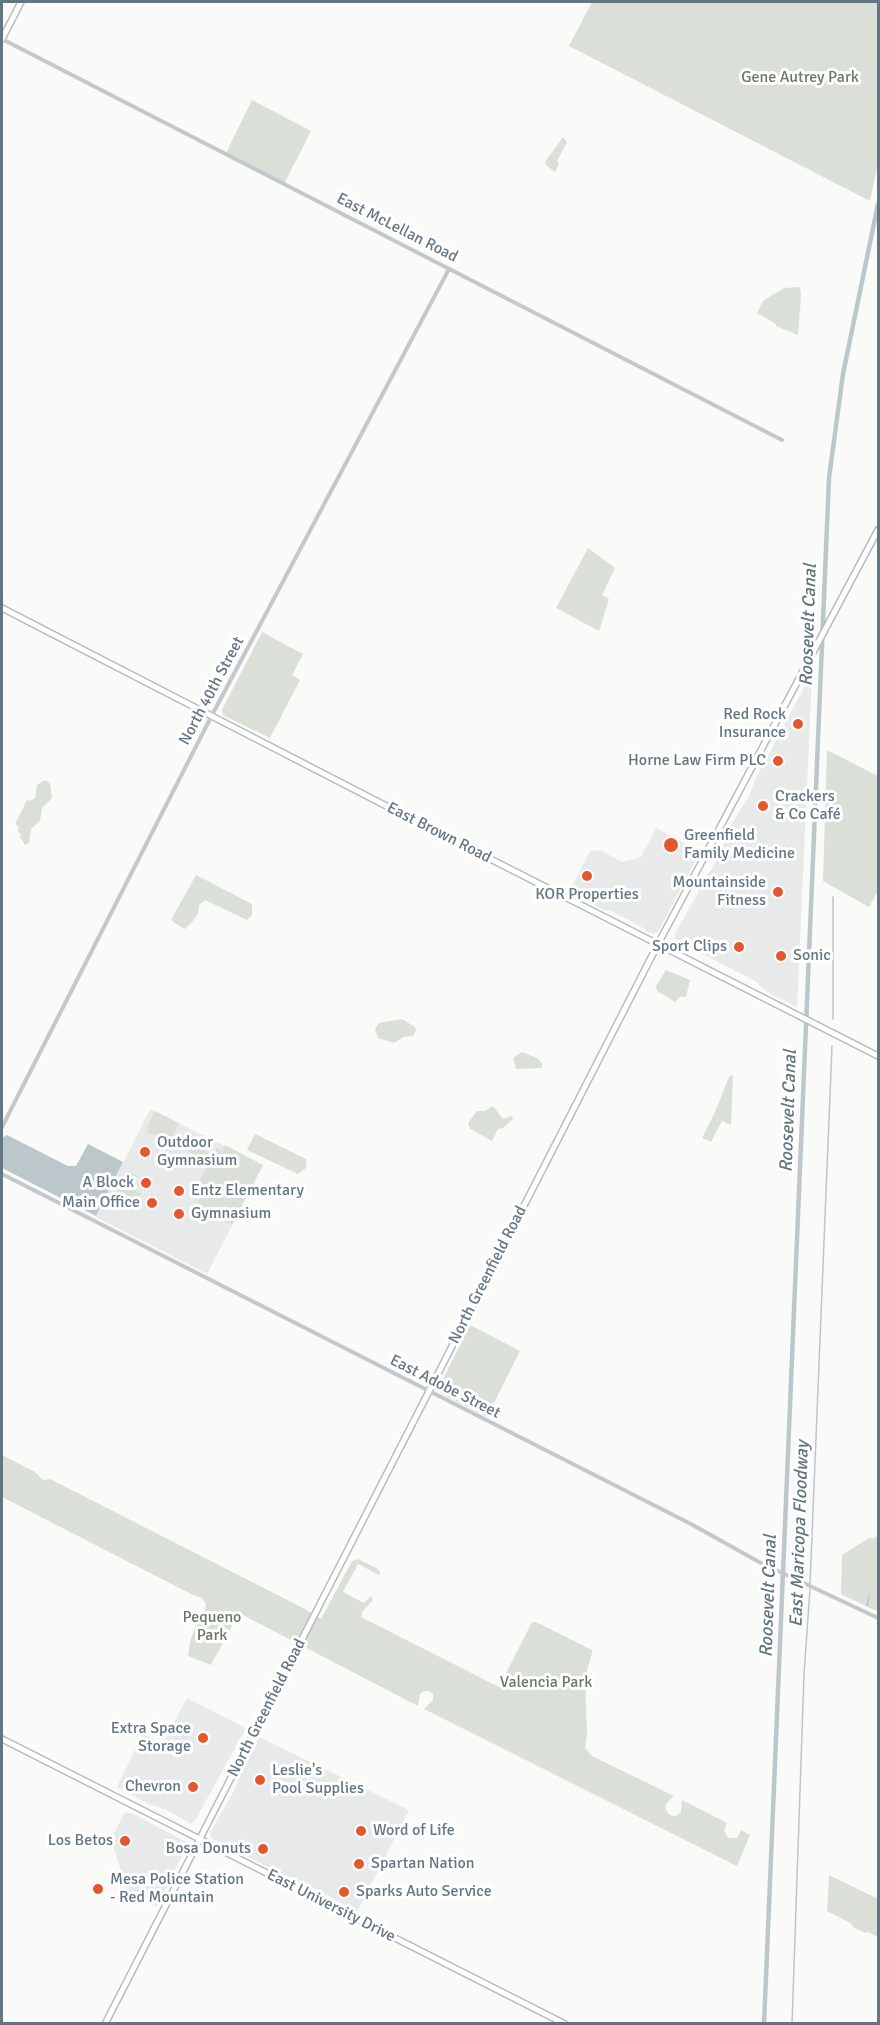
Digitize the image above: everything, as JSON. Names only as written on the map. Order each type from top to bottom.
[{"type":"main road","points":[[2,39],[21,2]]},
{"type":"main road","name":"North Greenfield Road","points":[[105,2024],[658,944],[879,530]]},
{"type":"main road","name":"East Brown Road","points":[[2,608],[211,717],[879,1056]]},
{"type":"main road","name":"East University Drive","points":[[2,1739],[566,2024]]},
{"type":"street","name":"East McLellan Road","points":[[2,39],[782,440]]},
{"type":"street","name":"North 40th Street","points":[[2,1127],[211,717],[449,268]]},
{"type":"street","name":"East Adobe Street","points":[[2,1174],[691,1524],[779,1571],[879,1618]]},
{"type":"shaded area","points":[[810,672],[812,674],[797,1007],[769,993],[754,980],[676,941],[674,935],[702,882],[713,867],[728,830],[749,796]]},
{"type":"shaded area","points":[[656,828],[700,852],[658,932],[653,934],[648,932],[613,912],[569,893],[590,851],[600,850],[622,862],[641,857]]},
{"type":"shaded area","name":"Entz Elementary","points":[[150,1109],[263,1165],[207,1274],[96,1217]]},
{"type":"shaded area","points":[[7,1135],[68,1166],[76,1166],[88,1144],[123,1162],[96,1216],[2,1168],[2,1138]]},
{"type":"shaded area","points":[[187,1698],[246,1728],[196,1819],[191,1824],[117,1787],[143,1734],[163,1744]]},
{"type":"shaded area","points":[[259,1737],[409,1810],[357,1912],[318,1890],[211,1838],[210,1833],[236,1787],[239,1776]]},
{"type":"shaded area","points":[[125,1812],[136,1815],[188,1843],[157,1907],[128,1893],[111,1839]]},
{"type":"green space","name":"Gene Autrey Park","points":[[592,2],[878,2],[878,163],[870,201],[569,46]]},
{"type":"green space","points":[[252,100],[311,131],[284,184],[226,153]]},
{"type":"green space","points":[[563,137],[567,142],[557,161],[559,164],[555,172],[545,162]]},
{"type":"green space","points":[[800,287],[798,335],[776,326],[757,313],[763,301],[772,295],[785,288]]},
{"type":"green space","points":[[588,548],[615,568],[602,595],[609,599],[599,631],[556,608]]},
{"type":"green space","points":[[262,632],[303,654],[292,675],[300,680],[270,738],[223,715],[222,710]]},
{"type":"green space","points":[[827,750],[878,776],[878,890],[869,907],[823,881]]},
{"type":"green space","points":[[43,781],[50,784],[52,798],[42,808],[40,821],[31,829],[29,843],[25,845],[18,832],[19,827],[15,824],[27,800],[35,798],[37,785]]},
{"type":"green space","points":[[196,875],[252,904],[252,915],[247,920],[205,900],[199,905],[198,914],[185,929],[179,926],[171,920]]},
{"type":"green space","points":[[666,970],[690,980],[686,997],[680,997],[675,1002],[657,991],[656,986]]},
{"type":"green space","points":[[402,1019],[415,1027],[413,1036],[403,1037],[394,1043],[378,1038],[375,1029],[379,1023]]},
{"type":"green space","points":[[522,1052],[537,1058],[542,1063],[542,1068],[516,1069],[513,1058]]},
{"type":"green space","points":[[733,1075],[731,1125],[722,1121],[711,1142],[702,1138],[729,1077]]},
{"type":"green space","points":[[493,1106],[503,1119],[512,1116],[513,1119],[503,1128],[498,1129],[492,1141],[470,1129],[468,1123],[477,1111],[485,1111]]},
{"type":"green space","points":[[155,1111],[179,1123],[171,1139],[177,1143],[176,1145],[154,1134],[149,1134],[147,1128]]},
{"type":"green space","points":[[255,1134],[306,1159],[306,1168],[298,1174],[247,1150]]},
{"type":"green space","points":[[182,1138],[209,1153],[205,1160],[178,1146]]},
{"type":"green space","points":[[225,1145],[263,1165],[232,1225],[204,1210],[198,1203],[200,1198],[193,1194],[217,1148],[222,1151]]},
{"type":"green space","points":[[128,1171],[139,1177],[136,1176],[133,1181],[136,1183],[133,1189],[141,1193],[135,1205],[115,1195]]},
{"type":"green space","points":[[470,1325],[520,1351],[487,1417],[442,1394],[438,1389]]},
{"type":"green space","points":[[2,1455],[35,1472],[43,1480],[50,1479],[321,1619],[352,1561],[358,1559],[378,1569],[380,1573],[379,1575],[358,1564],[343,1592],[364,1603],[371,1596],[373,1600],[363,1611],[361,1617],[499,1687],[532,1622],[592,1650],[585,1677],[587,1733],[585,1748],[592,1756],[674,1796],[665,1806],[670,1815],[676,1816],[681,1812],[682,1800],[727,1823],[724,1830],[728,1838],[737,1838],[741,1830],[750,1835],[737,1866],[424,1709],[433,1700],[433,1694],[429,1691],[420,1694],[418,1706],[239,1613],[211,1665],[188,1656],[198,1619],[205,1610],[206,1604],[202,1598],[2,1497]]},
{"type":"green space","points":[[878,1531],[878,1610],[874,1610],[841,1594],[842,1555],[869,1538],[873,1539],[877,1536]]},
{"type":"green space","points":[[829,1875],[878,1899],[878,1937],[853,1927],[852,1924],[827,1911]]},
{"type":"waterway","name":"Roosevelt Canal","points":[[764,2024],[829,478],[843,374],[878,204]]},
{"type":"waterway","name":"East Maricopa Floodway","points":[[833,897],[833,1019]]},
{"type":"waterway","name":"East Maricopa Floodway","points":[[810,1584],[832,1046]]},
{"type":"waterway","name":"East Maricopa Floodway","points":[[792,2024],[804,1674],[810,1589]]},
{"type":"waterway","points":[[867,1606],[869,1596]]},
{"type":"place","name":"Red Rock Insurance","points":[[798,724]]},
{"type":"place","name":"Horne Law Firm PLC","points":[[778,761]]},
{"type":"place","name":"Crackers & Co Café","points":[[763,806]]},
{"type":"place","name":"Greenfield Family Medicine","points":[[671,845]]},
{"type":"place","name":"KOR Properties","points":[[587,876]]},
{"type":"place","name":"Mountainside Fitness","points":[[778,892]]},
{"type":"place","name":"Sport Clips","points":[[739,947]]},
{"type":"place","name":"Sonic","points":[[781,956]]},
{"type":"place","name":"Outdoor Gymnasium","points":[[145,1152]]},
{"type":"place","name":"A Block","points":[[146,1183]]},
{"type":"place","name":"Entz Elementary","points":[[179,1191]]},
{"type":"place","name":"Main Office","points":[[152,1203]]},
{"type":"place","name":"Gymnasium","points":[[179,1214]]},
{"type":"place","name":"Extra Space Storage","points":[[203,1738]]},
{"type":"place","name":"Leslie's Pool Supplies","points":[[260,1780]]},
{"type":"place","name":"Chevron","points":[[193,1787]]},
{"type":"place","name":"Word of Life","points":[[361,1831]]},
{"type":"place","name":"Los Betos","points":[[125,1841]]},
{"type":"place","name":"Bosa Donuts","points":[[263,1849]]},
{"type":"place","name":"Spartan Nation","points":[[359,1864]]},
{"type":"place","name":"Mesa Police Station - Red Mountain","points":[[98,1889]]},
{"type":"place","name":"Sparks Auto Service","points":[[344,1892]]},
{"type":"park label","name":"Pequeno Park","points":[[212,1627]]},
{"type":"park label","name":"Valencia Park","points":[[546,1683]]}]
